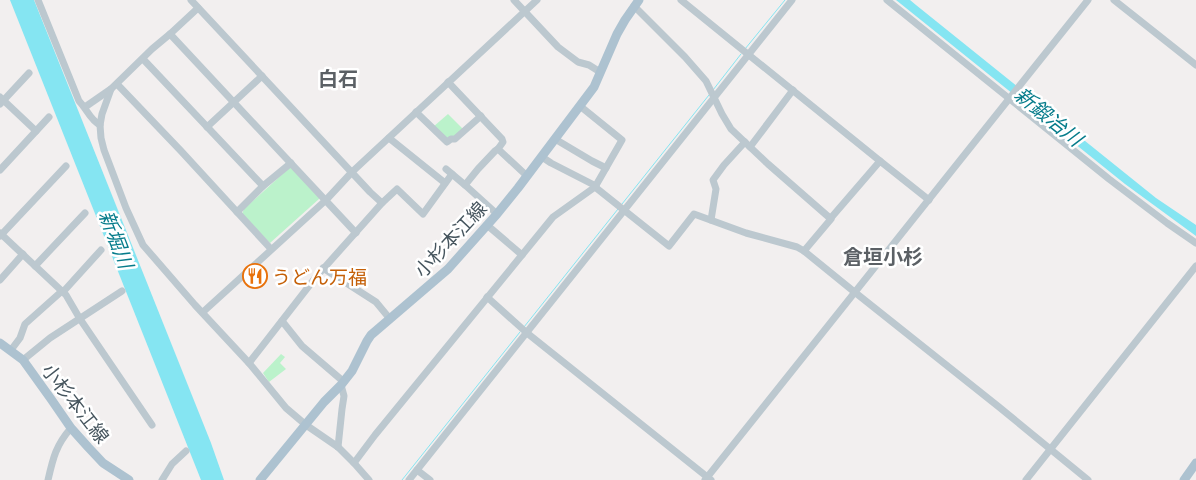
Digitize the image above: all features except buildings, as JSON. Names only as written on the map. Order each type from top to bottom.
[{"type":"main road","name":"小杉本江線","points":[[260,480],[352,371],[367,340],[448,269],[487,225],[542,157],[594,87],[617,34],[636,3]]},
{"type":"main road","name":"小杉本江線","points":[[0,343],[23,360],[71,428],[103,463],[129,480]]},
{"type":"main road","points":[[1184,480],[1196,463]]},
{"type":"street","points":[[38,0],[79,101],[95,123],[100,125]]},
{"type":"street","points":[[191,0],[382,204]]},
{"type":"street","points":[[514,0],[558,47],[578,62],[589,65],[600,72]]},
{"type":"street","points":[[203,312],[326,200],[352,172],[537,0]]},
{"type":"street","points":[[681,0],[929,200]]},
{"type":"street","points":[[409,480],[792,0]]},
{"type":"street","points":[[887,0],[1011,97],[1109,179],[1196,243]]},
{"type":"street","points":[[487,297],[527,333],[708,479],[1088,0]]},
{"type":"street","points":[[1114,0],[1196,66]]},
{"type":"street","points":[[636,3],[706,81],[722,114],[732,129],[830,219]]},
{"type":"street","points":[[85,107],[114,87],[152,49],[198,8]]},
{"type":"street","points":[[170,34],[356,233]]},
{"type":"street","points":[[143,58],[264,186]]},
{"type":"street","points":[[29,74],[1,101],[36,131]]},
{"type":"street","points":[[207,126],[262,76]]},
{"type":"street","points":[[448,82],[502,138],[503,142],[465,184]]},
{"type":"street","points":[[114,87],[102,114],[100,125],[101,138],[126,208],[143,244],[249,363],[286,408],[306,425],[338,447],[369,480]]},
{"type":"street","points":[[114,87],[237,212],[270,249]]},
{"type":"street","points":[[712,220],[716,189],[712,180],[724,165],[748,145],[793,90]]},
{"type":"street","points":[[354,463],[553,217],[595,187],[622,140],[580,106]]},
{"type":"street","points":[[416,112],[446,142],[451,138],[455,139],[481,116]]},
{"type":"street","points":[[0,170],[49,117]]},
{"type":"street","points":[[389,138],[445,183]]},
{"type":"street","points":[[555,139],[606,168]]},
{"type":"street","points":[[498,149],[527,176]]},
{"type":"street","points":[[542,157],[595,187],[669,246],[694,214],[746,233],[804,250],[1088,480]]},
{"type":"street","points":[[804,250],[880,161]]},
{"type":"street","points":[[237,212],[291,163]]},
{"type":"street","points":[[66,166],[1,235],[66,295],[80,319],[152,425]]},
{"type":"street","points":[[249,363],[324,268],[397,189],[423,214],[445,183],[449,172],[465,184],[496,214]]},
{"type":"street","points":[[35,266],[85,213]]},
{"type":"street","points":[[487,225],[522,255]]},
{"type":"street","points":[[11,350],[20,338],[24,324],[62,292],[101,250]]},
{"type":"street","points":[[0,280],[3,271],[22,254]]},
{"type":"street","points":[[1026,480],[1196,266]]},
{"type":"street","points":[[324,268],[376,302],[390,319]]},
{"type":"street","points":[[23,360],[50,338],[122,291]]},
{"type":"street","points":[[282,321],[302,346],[342,384],[344,396],[338,447]]},
{"type":"street","points":[[48,480],[54,454],[61,439],[71,428]]},
{"type":"street","points":[[162,480],[172,464],[186,451]]},
{"type":"street","points":[[417,470],[430,480]]},
{"type":"green space","points":[[448,114],[463,129],[455,138],[447,140],[433,127]]},
{"type":"green space","points":[[292,167],[319,199],[270,243],[242,214],[244,209]]},
{"type":"green space","points":[[281,354],[285,357],[280,363],[286,369],[269,382],[263,373]]},
{"type":"water","name":"新堀川","points":[[10,0],[34,0],[211,443],[224,480],[201,480]]},
{"type":"water","name":"新鍛冶川","points":[[896,0],[910,0],[1156,198],[1196,225],[1196,236],[1125,184]]},
{"type":"waterway","points":[[745,49],[785,0]]},
{"type":"waterway","points":[[713,90],[741,54]]},
{"type":"waterway","points":[[622,204],[709,95]]},
{"type":"waterway","points":[[524,327],[618,209]]},
{"type":"waterway","points":[[402,480],[520,332]]},
{"type":"place","name":"うどん万福","points":[[255,276]]},
{"type":"district","name":"白石","points":[[338,78]]},
{"type":"district","name":"倉垣小杉","points":[[883,256]]}]
